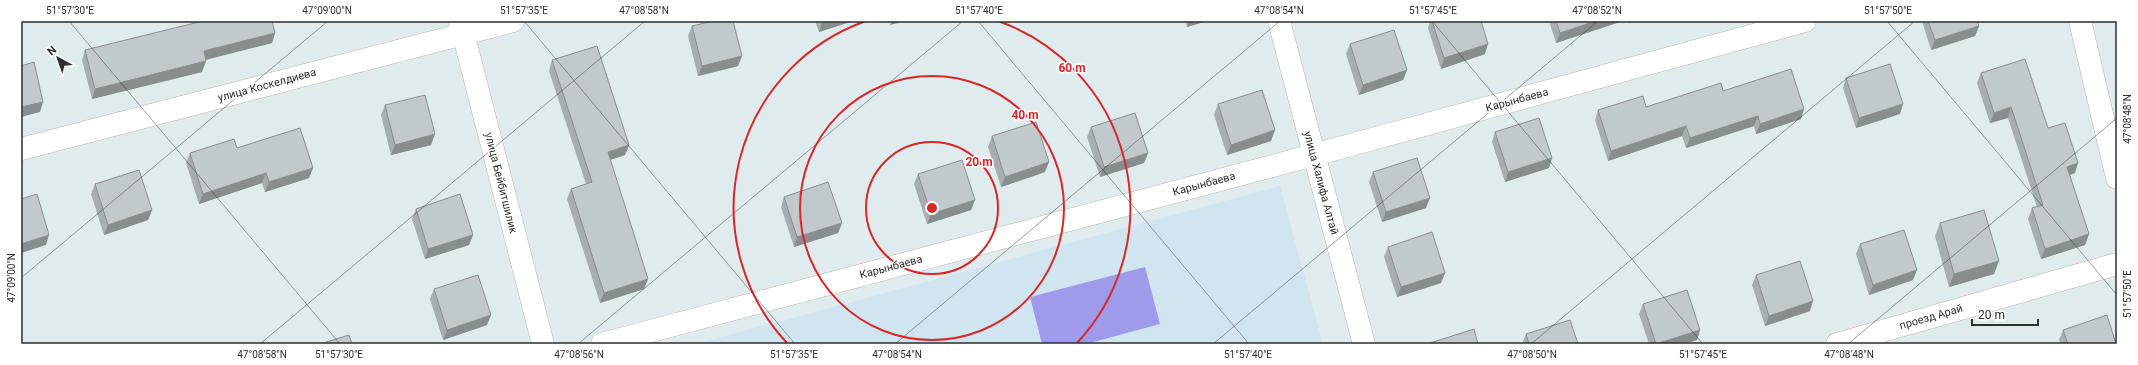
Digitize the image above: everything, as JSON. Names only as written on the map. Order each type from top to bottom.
[{"type":"street","name":"улица Коскелдиева","points":[[21,149],[461,28],[513,21]]},
{"type":"street","name":"улица Халифа Алтай","points":[[1279,21],[1364,344]]},
{"type":"street","name":"Карынбаева","points":[[602,344],[1314,155],[1805,21]]},
{"type":"street","points":[[2080,21],[2117,178]]},
{"type":"street","name":"улица Бейбитшилик","points":[[461,28],[544,344]]},
{"type":"street","name":"проезд Арай","points":[[1837,344],[2117,264]]},
{"type":"shaded area","points":[[1280,186],[1323,344],[696,344]]},
{"type":"shaded area","points":[[1145,267],[1160,324],[1086,344],[1042,344],[1030,297]]},
{"type":"building","points":[[203,21],[272,21],[275,33],[204,51],[206,61],[95,89],[85,50]]},
{"type":"building","points":[[713,21],[733,21],[742,56],[702,66],[692,26]]},
{"type":"building","points":[[1432,21],[1481,21],[1488,44],[1444,58]]},
{"type":"building","points":[[1556,21],[1596,21],[1560,33]]},
{"type":"building","points":[[1928,21],[1977,21],[1979,26],[1935,40]]},
{"type":"building","points":[[1394,30],[1407,70],[1363,85],[1350,44]]},
{"type":"building","points":[[597,46],[629,145],[608,152],[648,279],[604,293],[571,189],[592,182],[552,60]]},
{"type":"building","points":[[2025,59],[2048,128],[2065,123],[2078,163],[2067,167],[2089,234],[2045,249],[2032,208],[2043,205],[2011,107],[1994,113],[1981,73]]},
{"type":"building","points":[[34,62],[43,102],[21,107],[21,66]]},
{"type":"building","points":[[1890,64],[1903,104],[1859,118],[1846,78]]},
{"type":"building","points":[[1791,69],[1804,109],[1760,124],[1758,116],[1690,138],[1686,126],[1611,151],[1598,110],[1643,96],[1646,107],[1721,83],[1723,91]]},
{"type":"building","points":[[1262,90],[1275,130],[1231,145],[1218,104]]},
{"type":"building","points":[[425,95],[435,134],[395,145],[385,105]]},
{"type":"building","points":[[1135,113],[1148,153],[1104,167],[1091,127]]},
{"type":"building","points":[[1539,118],[1552,158],[1508,172],[1495,132]]},
{"type":"building","points":[[1036,122],[1049,162],[1005,177],[992,136]]},
{"type":"building","points":[[300,128],[313,168],[269,182],[266,173],[203,194],[190,153],[234,139],[237,148]]},
{"type":"building","points":[[1417,158],[1430,198],[1386,212],[1373,172]]},
{"type":"building","points":[[962,160],[975,200],[931,214],[918,174]]},
{"type":"building","points":[[139,170],[152,210],[108,225],[95,184]]},
{"type":"building","points":[[828,182],[842,223],[797,237],[784,197]]},
{"type":"building","points":[[37,194],[49,235],[21,244],[21,199]]},
{"type":"building","points":[[460,194],[473,235],[428,249],[416,209]]},
{"type":"building","points":[[1984,210],[1999,261],[1954,274],[1940,223]]},
{"type":"building","points":[[1904,230],[1917,270],[1873,285],[1860,244]]},
{"type":"building","points":[[1432,232],[1445,273],[1401,287],[1388,247]]},
{"type":"building","points":[[1800,261],[1813,301],[1769,316],[1756,275]]},
{"type":"building","points":[[478,275],[491,315],[447,330],[434,289]]},
{"type":"building","points":[[1687,290],[1700,330],[1656,344],[1643,304]]},
{"type":"building","points":[[2107,315],[2116,344],[2068,344],[2063,330]]},
{"type":"building","points":[[1570,320],[1578,344],[1529,344],[1526,334]]},
{"type":"building","points":[[1474,329],[1478,344],[1430,344],[1430,343]]},
{"type":"building","points":[[349,335],[352,344],[320,344]]}]
